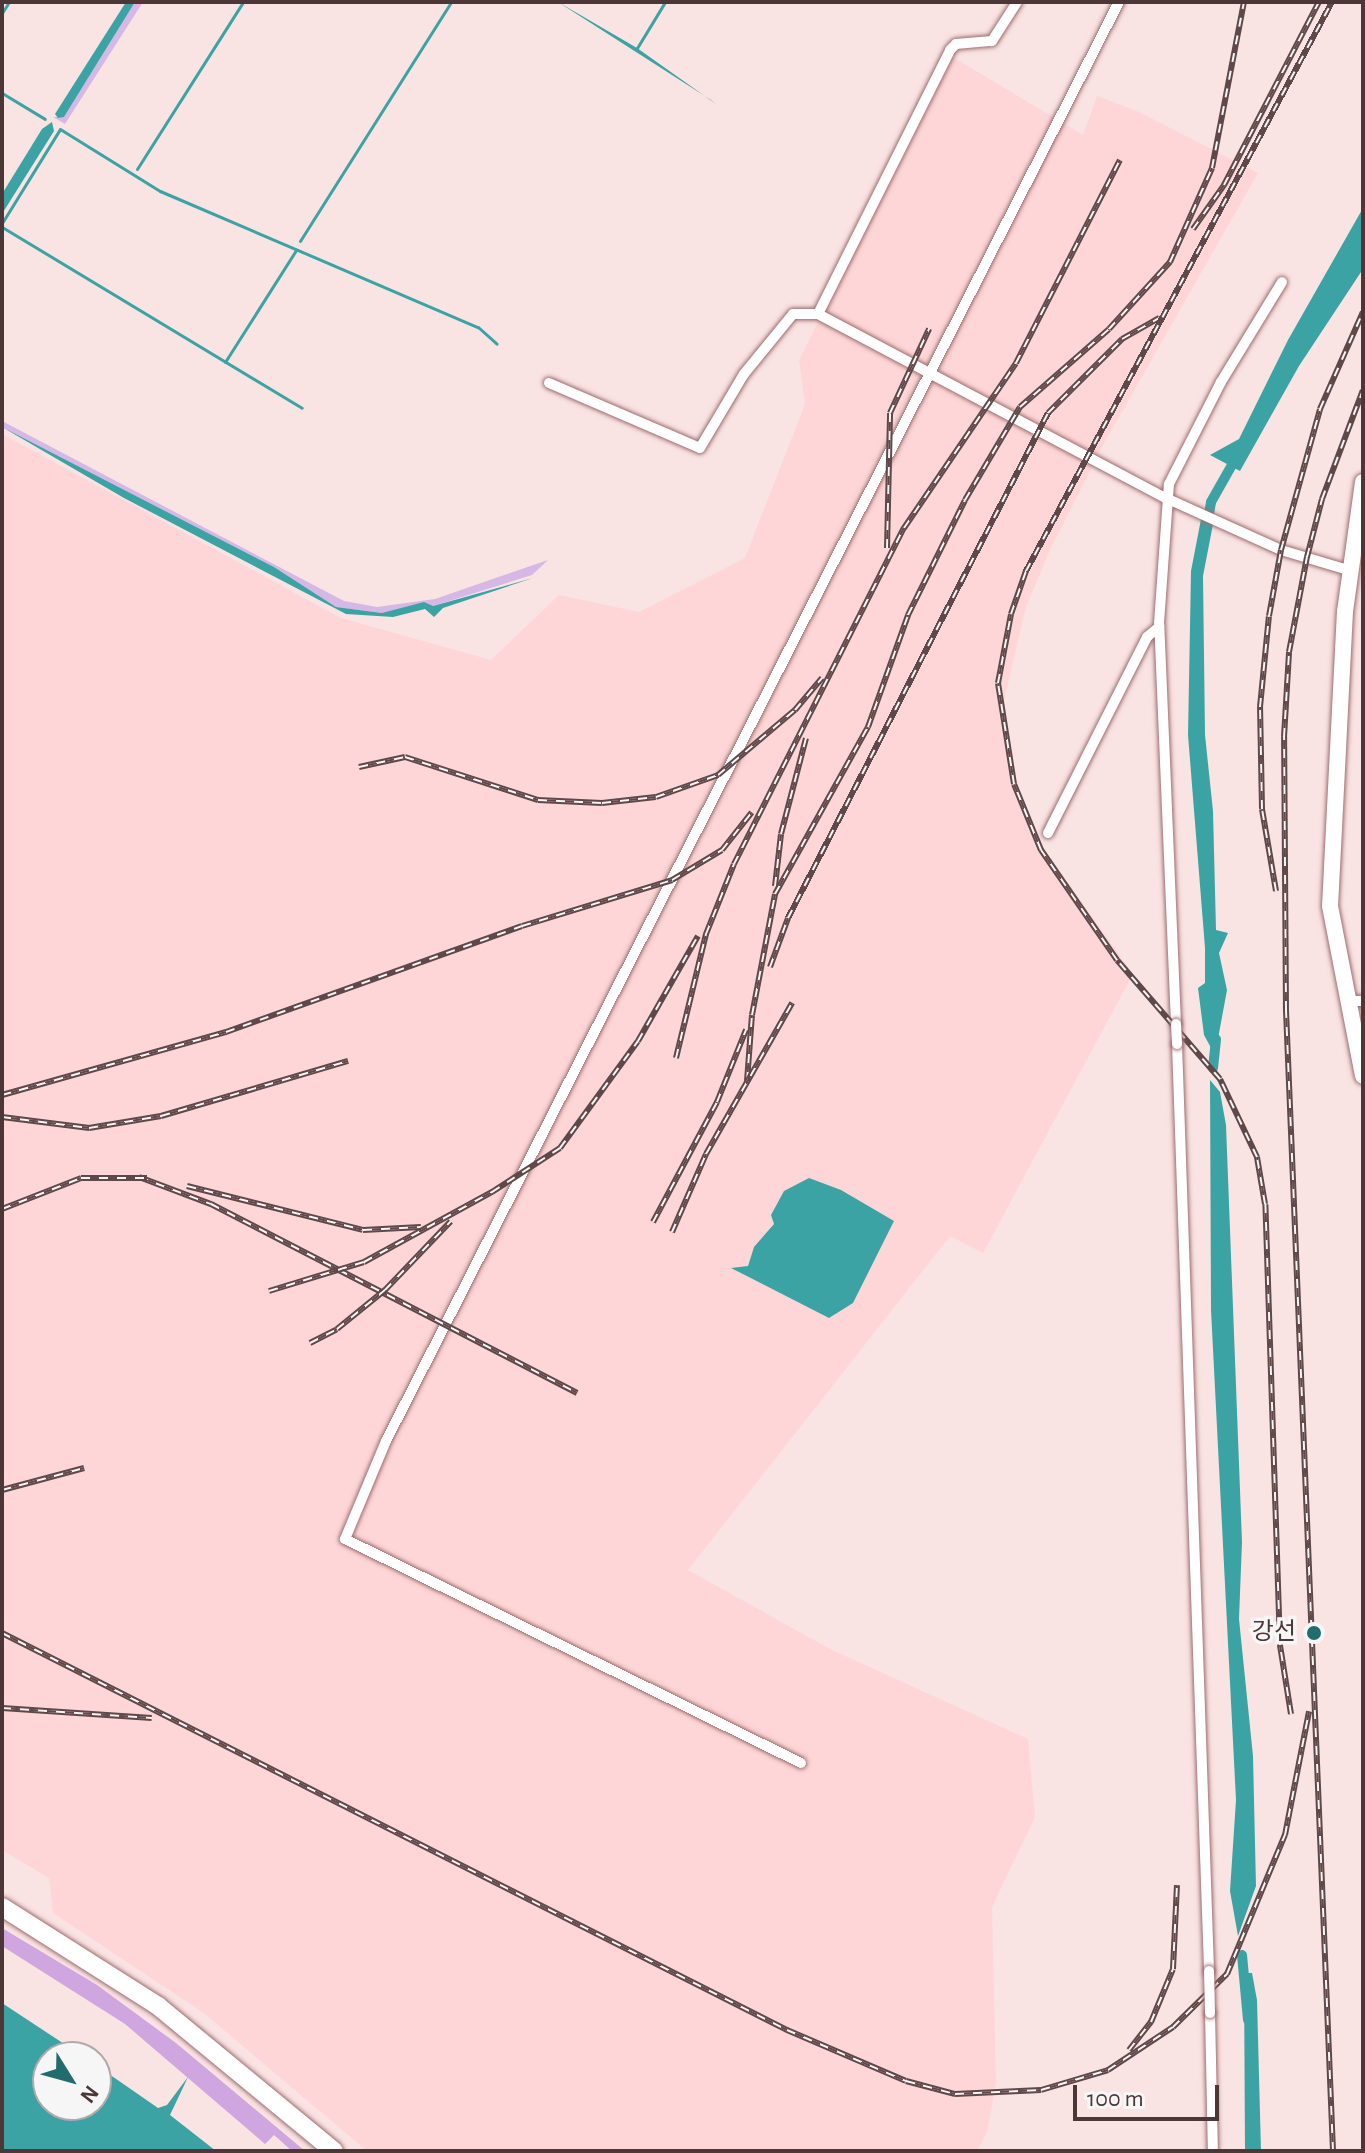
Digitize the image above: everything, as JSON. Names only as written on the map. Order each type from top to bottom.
[{"type":"highway","points":[[2,1907],[158,2006],[334,2151]]},
{"type":"main road","points":[[1363,482],[1348,570],[1330,906],[1355,1001],[1363,1076]]},
{"type":"street","points":[[818,314],[950,50],[956,44],[992,41],[1017,2]]},
{"type":"street","points":[[801,1763],[345,1539],[386,1441],[933,374],[1119,2]]},
{"type":"street","points":[[1213,2151],[1177,1044],[1159,627],[1169,484],[1221,382],[1282,282]]},
{"type":"street","points":[[549,383],[700,448],[744,374],[793,314],[818,314],[1228,528],[1348,570]]},
{"type":"street","points":[[1048,833],[1147,637],[1159,627]]},
{"type":"shaded area","points":[[135,2],[143,2],[65,124],[53,117],[64,117]]},
{"type":"shaded area","points":[[951,56],[1083,135],[1097,96],[1139,112],[1258,173],[1103,445],[1050,550],[1026,607],[1004,700],[1014,775],[1028,818],[1046,852],[1133,974],[983,1253],[950,1236],[688,1570],[830,1649],[1028,1739],[1035,1817],[992,1907],[996,2083],[987,2132],[977,2151],[367,2151],[205,2014],[53,1913],[49,1878],[2,1850],[2,434],[341,618],[491,660],[559,595],[639,612],[745,558],[805,404],[799,360]]},
{"type":"shaded area","points":[[2,421],[344,601],[377,607],[435,599],[548,560],[532,575],[433,606],[382,613],[336,607],[274,567],[2,427]]},
{"type":"shaded area","points":[[2,1928],[97,1985],[176,2043],[305,2151],[292,2151],[274,2135],[265,2144],[125,2024],[2,1946]]},
{"type":"water","points":[[126,2],[135,2],[64,117],[58,118],[55,114]]},
{"type":"water","points":[[558,2],[637,48],[704,96]]},
{"type":"water","points":[[52,122],[54,131],[2,214],[2,194],[42,129]]},
{"type":"water","points":[[1363,208],[1363,269],[1299,366],[1240,471],[1210,455],[1239,439],[1288,340]]},
{"type":"water","points":[[2,427],[274,567],[336,607],[382,613],[424,602],[433,606],[533,578],[443,608],[434,617],[425,609],[393,617],[346,614],[124,498]]},
{"type":"water","points":[[1202,514],[1214,519],[1203,576],[1205,735],[1213,811],[1216,930],[1228,933],[1219,953],[1227,990],[1215,1055],[1204,1035],[1198,988],[1205,983],[1205,948],[1188,735],[1191,571]]},
{"type":"water","points":[[1210,1080],[1220,1092],[1226,1125],[1242,1542],[1239,1619],[1253,1756],[1256,1886],[1238,1936],[1230,1891],[1236,1800],[1211,1310]]},
{"type":"water","points":[[809,1178],[841,1190],[894,1221],[853,1303],[829,1318],[731,1268],[748,1266],[754,1247],[774,1224],[771,1215],[784,1191]]},
{"type":"water","points":[[1244,1973],[1252,1973],[1257,2000],[1261,2151],[1245,2151]]},
{"type":"water","points":[[2,2003],[60,2041],[32,2041],[32,2121],[112,2121],[112,2076],[158,2108],[167,2105],[188,2077],[170,2115],[216,2151],[2,2151]]},
{"type":"waterway","points":[[2,13],[9,2]]},
{"type":"waterway","points":[[137,169],[243,2]]},
{"type":"waterway","points":[[300,241],[451,2]]},
{"type":"waterway","points":[[637,48],[665,2]]},
{"type":"waterway","points":[[2,93],[45,119]]},
{"type":"waterway","points":[[2,223],[60,129],[160,191],[478,327],[497,344]]},
{"type":"waterway","points":[[2,227],[302,408]]},
{"type":"waterway","points":[[225,362],[296,250]]},
{"type":"waterway","points":[[1207,525],[1211,502],[1237,456]]},
{"type":"waterway","points":[[1213,1068],[1216,1039]]},
{"type":"waterway","points":[[1242,1955],[1248,2020]]},
{"type":"railway","points":[[747,1081],[752,1015],[775,894],[868,727],[908,615],[965,500],[1020,407],[1109,329],[1170,262],[1212,168],[1244,2]]},
{"type":"railway","points":[[1193,229],[1224,185],[1319,2]]},
{"type":"railway","points":[[1291,1714],[1280,1645],[1265,1204],[1257,1157],[1220,1079],[1117,960],[1041,850],[1014,784],[998,683],[1011,614],[1026,571],[1332,2]]},
{"type":"railway","points":[[676,1058],[706,934],[734,864],[904,528],[1016,363],[1120,160]]},
{"type":"railway","points":[[1276,891],[1262,809],[1260,707],[1269,616],[1281,550],[1320,409],[1363,312]]},
{"type":"railway","points":[[770,967],[788,918],[1048,413],[1122,339],[1159,318]]},
{"type":"railway","points":[[887,548],[890,413],[929,329]]},
{"type":"railway","points":[[1333,2151],[1286,1010],[1284,737],[1289,652],[1307,557],[1322,499],[1363,390]]},
{"type":"railway","points":[[359,767],[405,757],[538,800],[602,803],[656,797],[718,775],[795,710],[822,678]]},
{"type":"railway","points":[[775,886],[781,834],[806,738]]},
{"type":"railway","points":[[2,1095],[226,1032],[522,926],[672,880],[722,850],[752,812]]},
{"type":"railway","points":[[269,1291],[364,1262],[492,1192],[560,1148],[638,1041],[698,936]]},
{"type":"railway","points":[[672,1232],[706,1154],[792,1003]]},
{"type":"railway","points":[[653,1222],[717,1102],[746,1030]]},
{"type":"railway","points":[[2,1117],[89,1128],[161,1116],[348,1061]]},
{"type":"railway","points":[[139,1177],[211,1204],[577,1393]]},
{"type":"railway","points":[[2,1209],[81,1178],[147,1178]]},
{"type":"railway","points":[[187,1186],[363,1230],[421,1227]]},
{"type":"railway","points":[[310,1343],[337,1329],[385,1290],[451,1221]]},
{"type":"railway","points":[[2,1490],[84,1468]]},
{"type":"railway","points":[[2,1633],[787,2030],[906,2081],[955,2094],[1041,2090],[1108,2070],[1173,2027],[1227,1974],[1285,1835],[1309,1711]]},
{"type":"railway","points":[[2,1708],[152,1718]]},
{"type":"railway","points":[[1129,2050],[1151,2022],[1173,1969],[1177,1885]]},
{"type":"place","name":"강선","points":[[1314,1633]]}]
